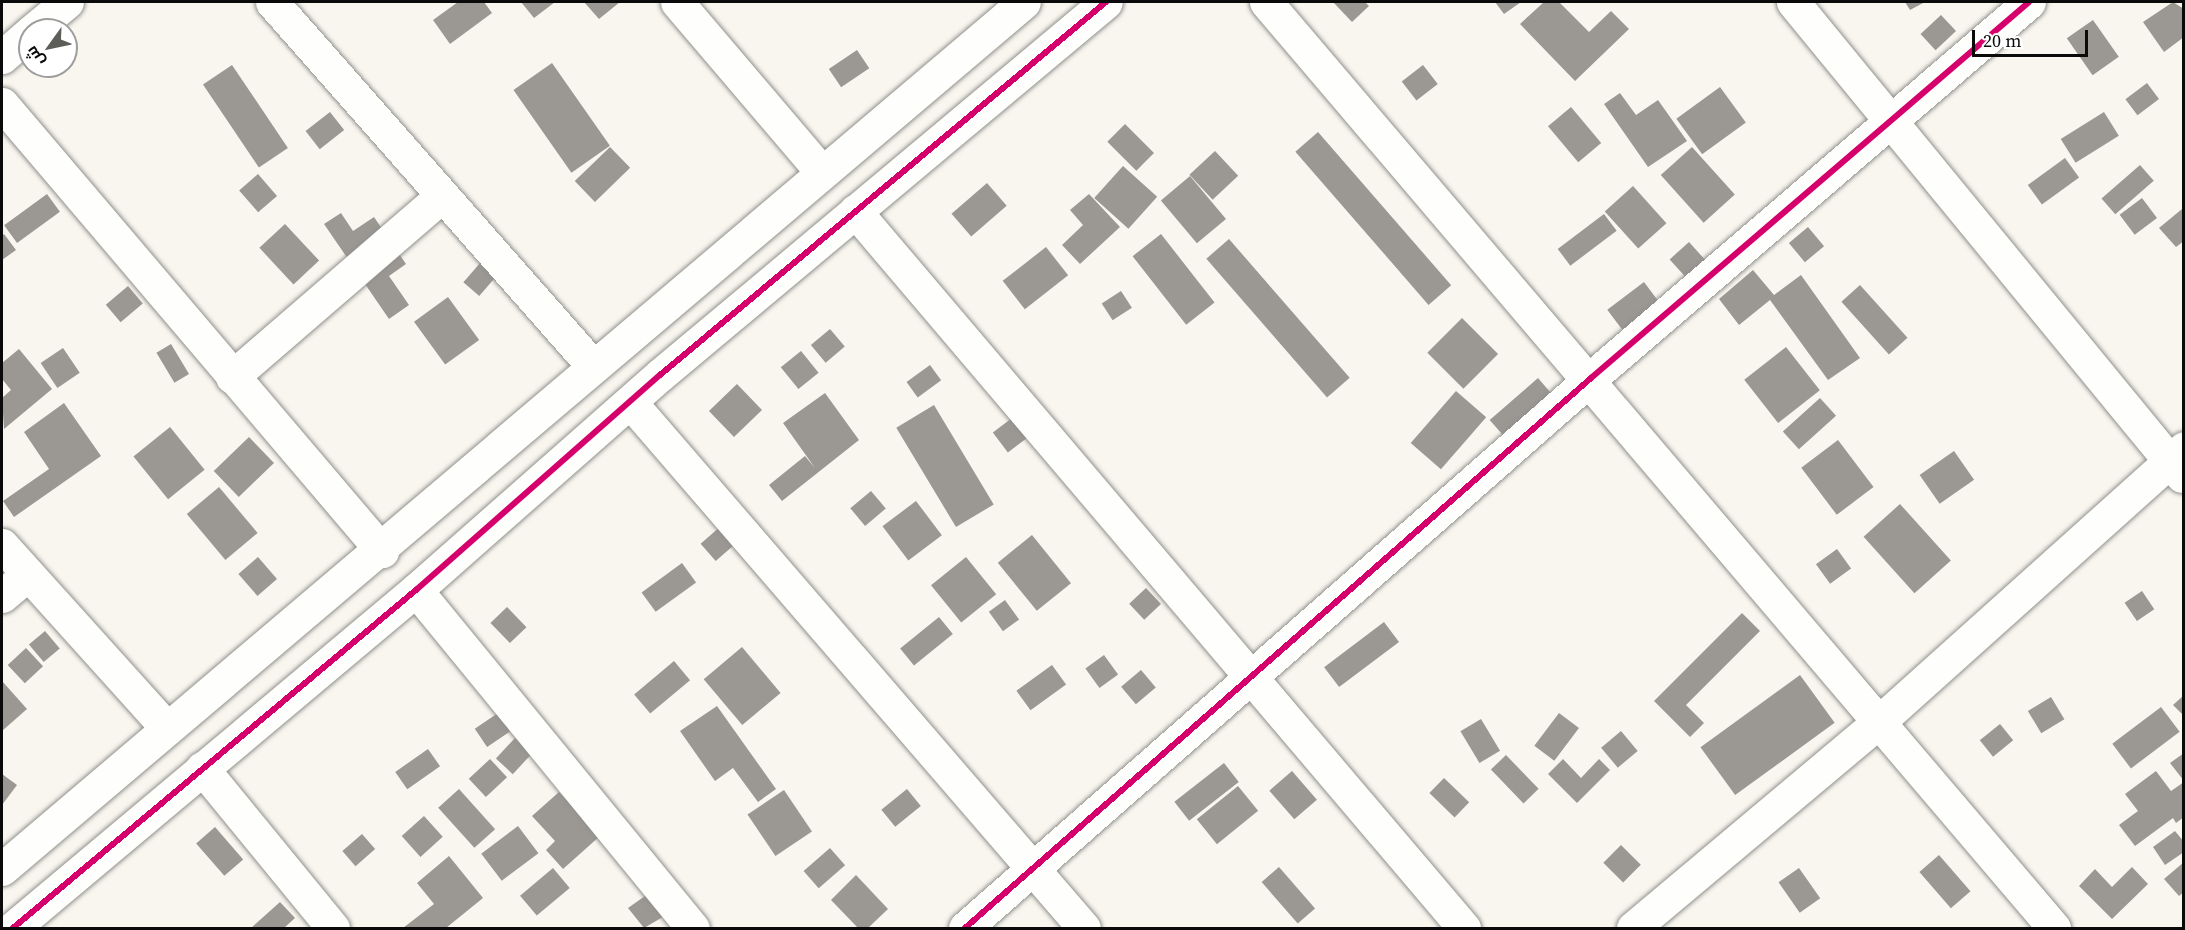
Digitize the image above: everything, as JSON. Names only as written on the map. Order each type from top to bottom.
[{"type":"street","points":[[48,18],[67,2]]},
{"type":"street","points":[[272,2],[592,365]]},
{"type":"street","points":[[677,2],[821,171]]},
{"type":"street","points":[[2,869],[167,728],[382,551],[592,365],[1024,2]]},
{"type":"street","points":[[13,928],[416,590],[855,211],[1106,2]]},
{"type":"street","points":[[1266,2],[1591,378],[2054,928]]},
{"type":"street","points":[[1633,928],[1881,720],[2179,462],[1888,119],[1793,2]]},
{"type":"street","points":[[965,928],[1888,119],[2029,2]]},
{"type":"street","points":[[2,57],[18,43]]},
{"type":"street","points":[[2,104],[382,551]]},
{"type":"street","points":[[232,377],[442,196]]},
{"type":"street","points":[[855,211],[1253,675],[1464,928]]},
{"type":"street","points":[[631,403],[1084,928]]},
{"type":"street","points":[[2,545],[167,728]]},
{"type":"street","points":[[2,596],[28,574]]},
{"type":"street","points":[[416,590],[693,928]]},
{"type":"street","points":[[202,768],[333,928]]},
{"type":"building","points":[[458,2],[484,2],[492,13],[450,44],[433,20]]},
{"type":"building","points":[[521,2],[555,2],[534,18]]},
{"type":"building","points":[[584,2],[620,2],[599,19]]},
{"type":"building","points":[[1333,2],[1365,2],[1369,6],[1352,22]]},
{"type":"building","points":[[1495,2],[1521,2],[1504,14]]},
{"type":"building","points":[[1544,2],[1559,2],[1589,32],[1611,11],[1629,29],[1575,81],[1520,24]]},
{"type":"building","points":[[1905,2],[1925,2],[1910,10]]},
{"type":"building","points":[[2173,2],[2184,9],[2184,37],[2164,52],[2143,22]]},
{"type":"building","points":[[1941,15],[1956,31],[1936,50],[1921,34]]},
{"type":"building","points":[[2093,20],[2119,57],[2093,75],[2067,38]]},
{"type":"building","points":[[857,50],[869,68],[841,87],[829,69]]},
{"type":"building","points":[[552,63],[610,146],[571,173],[513,90]]},
{"type":"building","points":[[232,65],[288,148],[259,167],[203,85]]},
{"type":"building","points":[[1423,65],[1438,84],[1416,101],[1402,82]]},
{"type":"building","points":[[2147,83],[2159,99],[2137,115],[2125,99]]},
{"type":"building","points":[[1720,87],[1746,123],[1702,154],[1676,119]]},
{"type":"building","points":[[1620,93],[1636,115],[1658,100],[1687,141],[1648,167],[1604,104]]},
{"type":"building","points":[[1571,107],[1601,143],[1578,162],[1548,126]]},
{"type":"building","points":[[330,112],[344,130],[320,149],[306,131]]},
{"type":"building","points":[[2104,112],[2119,136],[2076,163],[2061,139]]},
{"type":"building","points":[[1125,124],[1154,153],[1136,171],[1107,142]]},
{"type":"building","points":[[1318,132],[1451,285],[1429,305],[1295,152]]},
{"type":"building","points":[[610,147],[630,168],[595,202],[575,181]]},
{"type":"building","points":[[1692,147],[1735,195],[1704,223],[1661,175]]},
{"type":"building","points":[[1215,151],[1238,176],[1213,200],[1189,175]]},
{"type":"building","points":[[2065,158],[2079,177],[2042,204],[2028,185]]},
{"type":"building","points":[[2140,165],[2154,181],[2115,214],[2102,198]]},
{"type":"building","points":[[1123,166],[1157,197],[1128,229],[1094,198]]},
{"type":"building","points":[[258,174],[277,196],[258,212],[239,190]]},
{"type":"building","points":[[1190,176],[1226,219],[1197,243],[1161,200]]},
{"type":"building","points":[[987,183],[1007,206],[971,236],[952,214]]},
{"type":"building","points":[[1633,186],[1666,223],[1638,249],[1605,211]]},
{"type":"building","points":[[47,194],[60,212],[17,243],[4,225]]},
{"type":"building","points":[[1089,194],[1120,227],[1080,264],[1062,245],[1083,225],[1070,210]]},
{"type":"building","points":[[2142,198],[2157,218],[2135,235],[2120,215]]},
{"type":"building","points":[[2182,209],[2184,241],[2176,247],[2159,228]]},
{"type":"building","points":[[341,213],[353,231],[374,217],[406,264],[389,276],[409,305],[389,319],[324,224]]},
{"type":"building","points":[[1604,214],[1617,231],[1570,266],[1558,249]]},
{"type":"building","points":[[285,224],[319,261],[294,284],[259,248]]},
{"type":"building","points":[[1808,227],[1824,246],[1805,262],[1789,243]]},
{"type":"building","points":[[4,234],[16,250],[2,260],[2,236]]},
{"type":"building","points":[[1161,234],[1215,303],[1186,325],[1133,256]]},
{"type":"building","points":[[1229,239],[1350,378],[1327,398],[1206,259]]},
{"type":"building","points":[[1689,242],[1705,260],[1686,277],[1670,259]]},
{"type":"building","points":[[1046,247],[1068,275],[1025,309],[1003,281]]},
{"type":"building","points":[[487,255],[503,269],[479,296],[463,282]]},
{"type":"building","points":[[1753,270],[1774,295],[1801,275],[1860,358],[1828,380],[1770,300],[1739,325],[1719,299]]},
{"type":"building","points":[[1644,282],[1659,302],[1622,330],[1607,310]]},
{"type":"building","points":[[1860,285],[1908,338],[1889,354],[1841,302]]},
{"type":"building","points":[[128,286],[143,304],[121,322],[106,305]]},
{"type":"building","points":[[1121,291],[1132,308],[1113,320],[1102,304]]},
{"type":"building","points":[[448,297],[479,340],[445,365],[414,322]]},
{"type":"building","points":[[1462,318],[1498,354],[1463,389],[1427,353]]},
{"type":"building","points":[[830,329],[845,347],[826,363],[811,345]]},
{"type":"building","points":[[171,344],[189,374],[174,383],[156,353]]},
{"type":"building","points":[[1786,347],[1820,390],[1778,423],[1744,380]]},
{"type":"building","points":[[63,348],[80,373],[57,388],[41,363]]},
{"type":"building","points":[[19,349],[52,389],[4,429],[2,398],[11,390],[2,379],[2,363]]},
{"type":"building","points":[[801,351],[819,373],[798,389],[781,367]]},
{"type":"building","points":[[930,365],[941,380],[918,397],[907,382]]},
{"type":"building","points":[[1538,378],[1556,399],[1508,441],[1490,420]]},
{"type":"building","points":[[737,384],[762,410],[734,437],[709,411]]},
{"type":"building","points":[[1456,391],[1486,417],[1441,469],[1411,443]]},
{"type":"building","points":[[825,393],[859,440],[782,501],[769,485],[805,456],[815,468],[783,423]]},
{"type":"building","points":[[1820,398],[1836,416],[1799,449],[1783,431]]},
{"type":"building","points":[[64,403],[101,456],[14,517],[3,501],[49,469],[24,432]]},
{"type":"building","points":[[934,405],[994,504],[956,527],[896,428]]},
{"type":"building","points":[[1012,418],[1027,438],[1008,452],[993,432]]},
{"type":"building","points":[[170,427],[205,470],[168,499],[133,457]]},
{"type":"building","points":[[249,437],[274,463],[239,497],[214,471]]},
{"type":"building","points":[[1838,440],[1874,487],[1837,515],[1801,468]]},
{"type":"building","points":[[1954,451],[1974,480],[1940,504],[1920,475]]},
{"type":"building","points":[[219,487],[258,533],[225,560],[187,514]]},
{"type":"building","points":[[871,491],[886,509],[865,526],[850,508]]},
{"type":"building","points":[[916,501],[942,535],[908,561],[882,526]]},
{"type":"building","points":[[1900,504],[1951,560],[1914,593],[1864,537]]},
{"type":"building","points":[[721,526],[736,543],[716,561],[701,544]]},
{"type":"building","points":[[1032,535],[1071,583],[1037,611],[998,563]]},
{"type":"building","points":[[1837,549],[1851,568],[1830,584],[1816,564]]},
{"type":"building","points":[[258,557],[277,579],[257,596],[238,574]]},
{"type":"building","points":[[966,557],[996,594],[961,623],[931,585]]},
{"type":"building","points":[[682,563],[696,582],[656,612],[642,592]]},
{"type":"building","points":[[1146,588],[1161,604],[1144,620],[1129,604]]},
{"type":"building","points":[[2142,591],[2154,609],[2137,621],[2125,603]]},
{"type":"building","points":[[1005,600],[1019,619],[1003,631],[989,612]]},
{"type":"building","points":[[507,607],[526,627],[510,643],[490,623]]},
{"type":"building","points":[[1742,613],[1760,631],[1686,705],[1704,723],[1690,737],[1654,701]]},
{"type":"building","points":[[939,617],[953,634],[914,666],[900,648]]},
{"type":"building","points":[[1384,622],[1399,642],[1339,687],[1324,667]]},
{"type":"building","points":[[45,631],[60,649],[44,662],[29,644]]},
{"type":"building","points":[[742,647],[781,693],[742,725],[704,679]]},
{"type":"building","points":[[26,648],[43,666],[25,683],[8,665]]},
{"type":"building","points":[[1104,655],[1118,674],[1099,688],[1085,669]]},
{"type":"building","points":[[674,661],[690,680],[650,714],[634,694]]},
{"type":"building","points":[[1052,665],[1066,684],[1031,710],[1016,691]]},
{"type":"building","points":[[1141,670],[1156,688],[1136,704],[1121,687]]},
{"type":"building","points":[[1800,675],[1835,723],[1735,795],[1700,747]]},
{"type":"building","points":[[2,681],[27,709],[2,731]]},
{"type":"building","points":[[2184,695],[2184,716],[2173,705]]},
{"type":"building","points":[[2051,697],[2064,719],[2041,733],[2028,711]]},
{"type":"building","points":[[717,706],[776,789],[758,802],[733,768],[715,781],[680,731]]},
{"type":"building","points":[[2161,707],[2180,732],[2131,768],[2112,744]]},
{"type":"building","points":[[498,713],[510,731],[487,747],[475,729]]},
{"type":"building","points":[[1559,713],[1579,728],[1554,761],[1534,746]]},
{"type":"building","points":[[1481,719],[1500,751],[1479,763],[1460,731]]},
{"type":"building","points":[[2000,724],[2013,740],[1993,757],[1980,740]]},
{"type":"building","points":[[1621,731],[1638,751],[1618,768],[1601,748]]},
{"type":"building","points":[[515,738],[532,754],[513,774],[496,758]]},
{"type":"building","points":[[428,749],[440,766],[407,789],[395,772]]},
{"type":"building","points":[[2184,753],[2184,781],[2170,763]]},
{"type":"building","points":[[1506,755],[1539,789],[1524,803],[1491,770]]},
{"type":"building","points":[[490,759],[507,777],[486,797],[469,779]]},
{"type":"building","points":[[1563,759],[1581,778],[1599,759],[1610,770],[1577,803],[1548,774]]},
{"type":"building","points":[[1224,763],[1239,782],[1189,821],[1174,802]]},
{"type":"building","points":[[1292,771],[1317,800],[1294,819],[1269,791]]},
{"type":"building","points":[[2156,771],[2171,791],[2184,782],[2184,817],[2176,823],[2173,818],[2135,846],[2119,825],[2138,811],[2125,794]]},
{"type":"building","points":[[2,774],[17,785],[2,805]]},
{"type":"building","points":[[1444,778],[1469,802],[1455,817],[1429,793]]},
{"type":"building","points":[[1238,786],[1258,811],[1217,844],[1197,819]]},
{"type":"building","points":[[459,789],[495,829],[474,848],[438,808]]},
{"type":"building","points":[[907,789],[921,806],[895,827],[881,810]]},
{"type":"building","points":[[784,790],[812,831],[775,856],[748,815]]},
{"type":"building","points":[[559,792],[600,836],[563,869],[546,850],[555,841],[532,816]]},
{"type":"building","points":[[424,816],[443,837],[420,857],[402,836]]},
{"type":"building","points":[[518,826],[538,853],[502,881],[481,854]]},
{"type":"building","points":[[215,827],[243,859],[224,876],[196,843]]},
{"type":"building","points":[[2175,831],[2184,842],[2184,852],[2165,865],[2153,847]]},
{"type":"building","points":[[362,834],[375,849],[355,866],[342,851]]},
{"type":"building","points":[[1621,845],[1641,865],[1623,882],[1603,863]]},
{"type":"building","points":[[830,848],[845,865],[819,888],[804,871]]},
{"type":"building","points":[[1939,855],[1970,891],[1951,908],[1919,872]]},
{"type":"building","points":[[449,856],[483,898],[446,928],[403,928],[434,904],[417,883]]},
{"type":"building","points":[[2184,862],[2184,892],[2179,896],[2164,879]]},
{"type":"building","points":[[1279,867],[1315,909],[1298,924],[1262,882]]},
{"type":"building","points":[[2132,867],[2148,884],[2112,919],[2079,886],[2095,869],[2112,887]]},
{"type":"building","points":[[553,868],[570,888],[537,916],[520,896]]},
{"type":"building","points":[[1799,868],[1820,898],[1800,913],[1779,882]]},
{"type":"building","points":[[856,875],[888,909],[868,928],[858,928],[831,900]]},
{"type":"building","points":[[652,891],[668,914],[644,928],[628,908]]},
{"type":"building","points":[[280,902],[295,918],[284,928],[251,928]]},
{"type":"cycle path","points":[[13,928],[416,590],[660,375],[1106,2]]},
{"type":"cycle path","points":[[965,928],[1591,378],[2029,2]]}]
